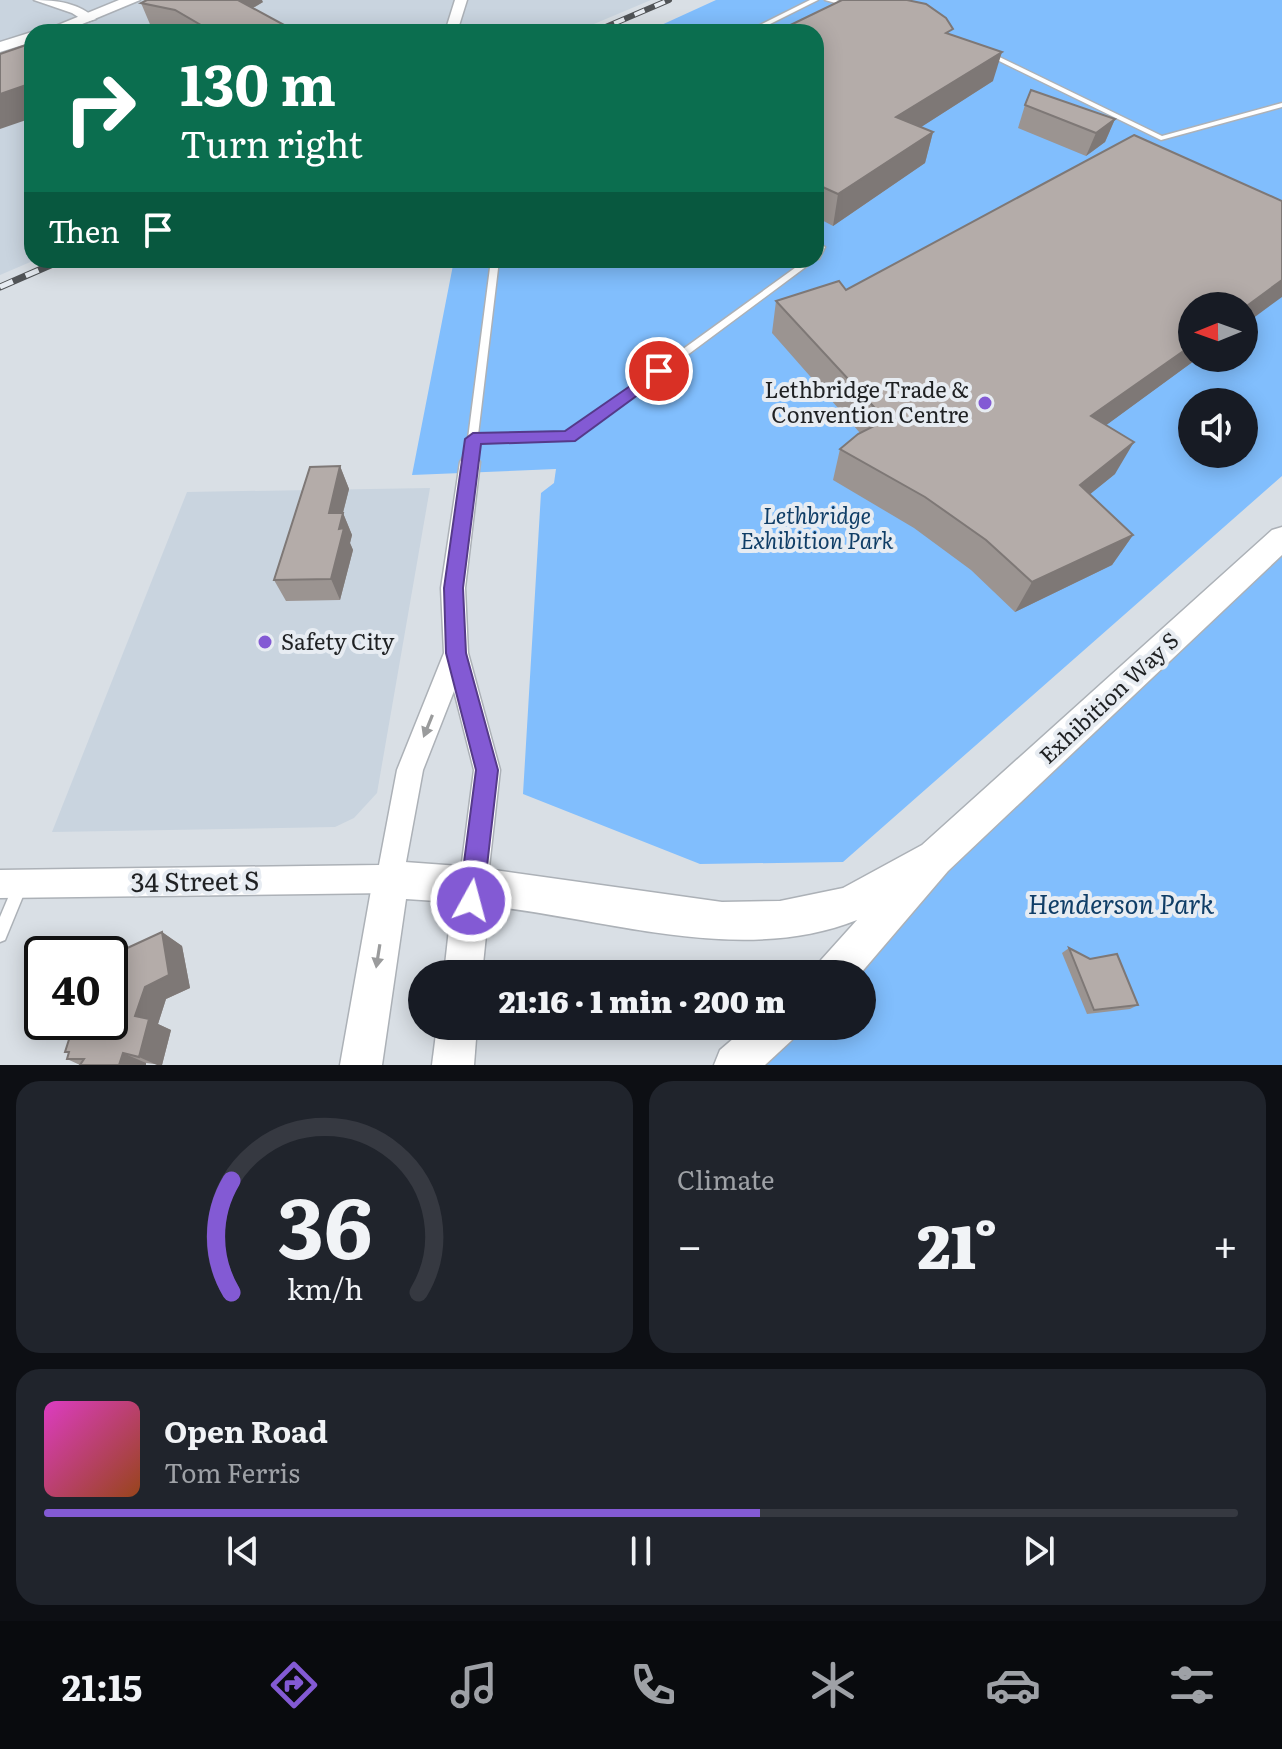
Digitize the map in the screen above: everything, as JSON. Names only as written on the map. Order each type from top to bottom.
[{"type":"street","points":[[40,0],[76,10],[90,19]]},
{"type":"street","points":[[74,24],[133,0]]},
{"type":"street","points":[[454,24],[461,0]]},
{"type":"street","points":[[0,47],[24,40]]},
{"type":"street","points":[[465,960],[487,770],[456,653],[453,588],[470,462]]},
{"type":"street","name":"Exhibition Way S","points":[[935,858],[1282,538]]},
{"type":"street","points":[[361,1065],[410,770],[456,653]]},
{"type":"street","points":[[391,879],[473,885],[579,899],[704,921],[755,921],[807,916],[842,907],[875,895],[935,858]]},
{"type":"street","points":[[847,960],[935,858]]},
{"type":"street","name":"34 Street S","points":[[11,884],[391,879]]},
{"type":"street","points":[[453,1065],[456,1040]]},
{"type":"street","points":[[735,1065],[763,1040]]},
{"type":"lane","points":[[766,24],[815,0]]},
{"type":"lane","points":[[828,0],[864,8]]},
{"type":"lane","points":[[981,50],[1161,138],[1282,105]]},
{"type":"lane","points":[[470,462],[494,268]]},
{"type":"lane","points":[[473,439],[569,437],[800,268]]},
{"type":"lane","points":[[0,935],[11,884]]},
{"type":"shaded area","points":[[0,0],[651,0],[594,24],[24,24],[24,265],[0,275]]},
{"type":"shaded area","name":"Safety City","points":[[430,488],[377,793],[354,818],[335,827],[52,832],[187,492]]},
{"type":"green space","name":"Lethbridge Exhibition Park","points":[[716,0],[1282,0],[1282,476],[843,862],[700,864],[523,794],[541,493],[554,483],[556,469],[412,475],[452,268],[824,268],[824,24],[664,24]]},
{"type":"green space","name":"Henderson Park","points":[[1282,538],[1282,1065],[735,1065],[763,1040],[876,1040],[876,960],[849,960]]},
{"type":"building","points":[[147,0],[238,0],[282,24],[199,24],[175,10],[141,3]]},
{"type":"building","points":[[842,0],[907,0],[926,4],[946,18],[953,29],[946,33],[1002,52],[896,117],[933,132],[838,194],[824,188],[824,24],[792,24]]},
{"type":"building","points":[[24,46],[24,86],[0,94],[0,54]]},
{"type":"building","points":[[1031,90],[1115,119],[1096,133],[1025,105]]},
{"type":"building","name":"Lethbridge Trade & Convention Centre","points":[[1134,135],[1282,201],[1282,280],[1258,298],[1258,292],[1178,292],[1178,355],[1091,416],[1134,442],[1080,485],[1133,535],[1032,582],[986,540],[925,497],[840,449],[858,434],[886,420],[776,301],[839,281],[846,290]]},
{"type":"building","points":[[340,466],[329,513],[343,513],[339,529],[344,528],[331,579],[274,580],[310,467]]},
{"type":"building","points":[[162,932],[169,975],[145,987],[135,1016],[149,1019],[139,1057],[123,1053],[119,1065],[80,1065],[84,1059],[67,1059],[69,1052],[65,1052],[69,1040],[128,1040],[128,948]]},
{"type":"building","points":[[1069,948],[1090,959],[1117,954],[1138,1005],[1094,1010]]},
{"type":"railway","points":[[613,24],[669,0]]},
{"type":"railway","points":[[0,287],[44,268]]},
{"type":"place","name":"Lethbridge Trade & Convention Centre","points":[[985,403]]},
{"type":"place","name":"Safety City","points":[[265,642]]},
{"type":"route","points":[[471,901],[487,770],[456,653],[453,588],[473,439],[569,437],[659,371]]}]
